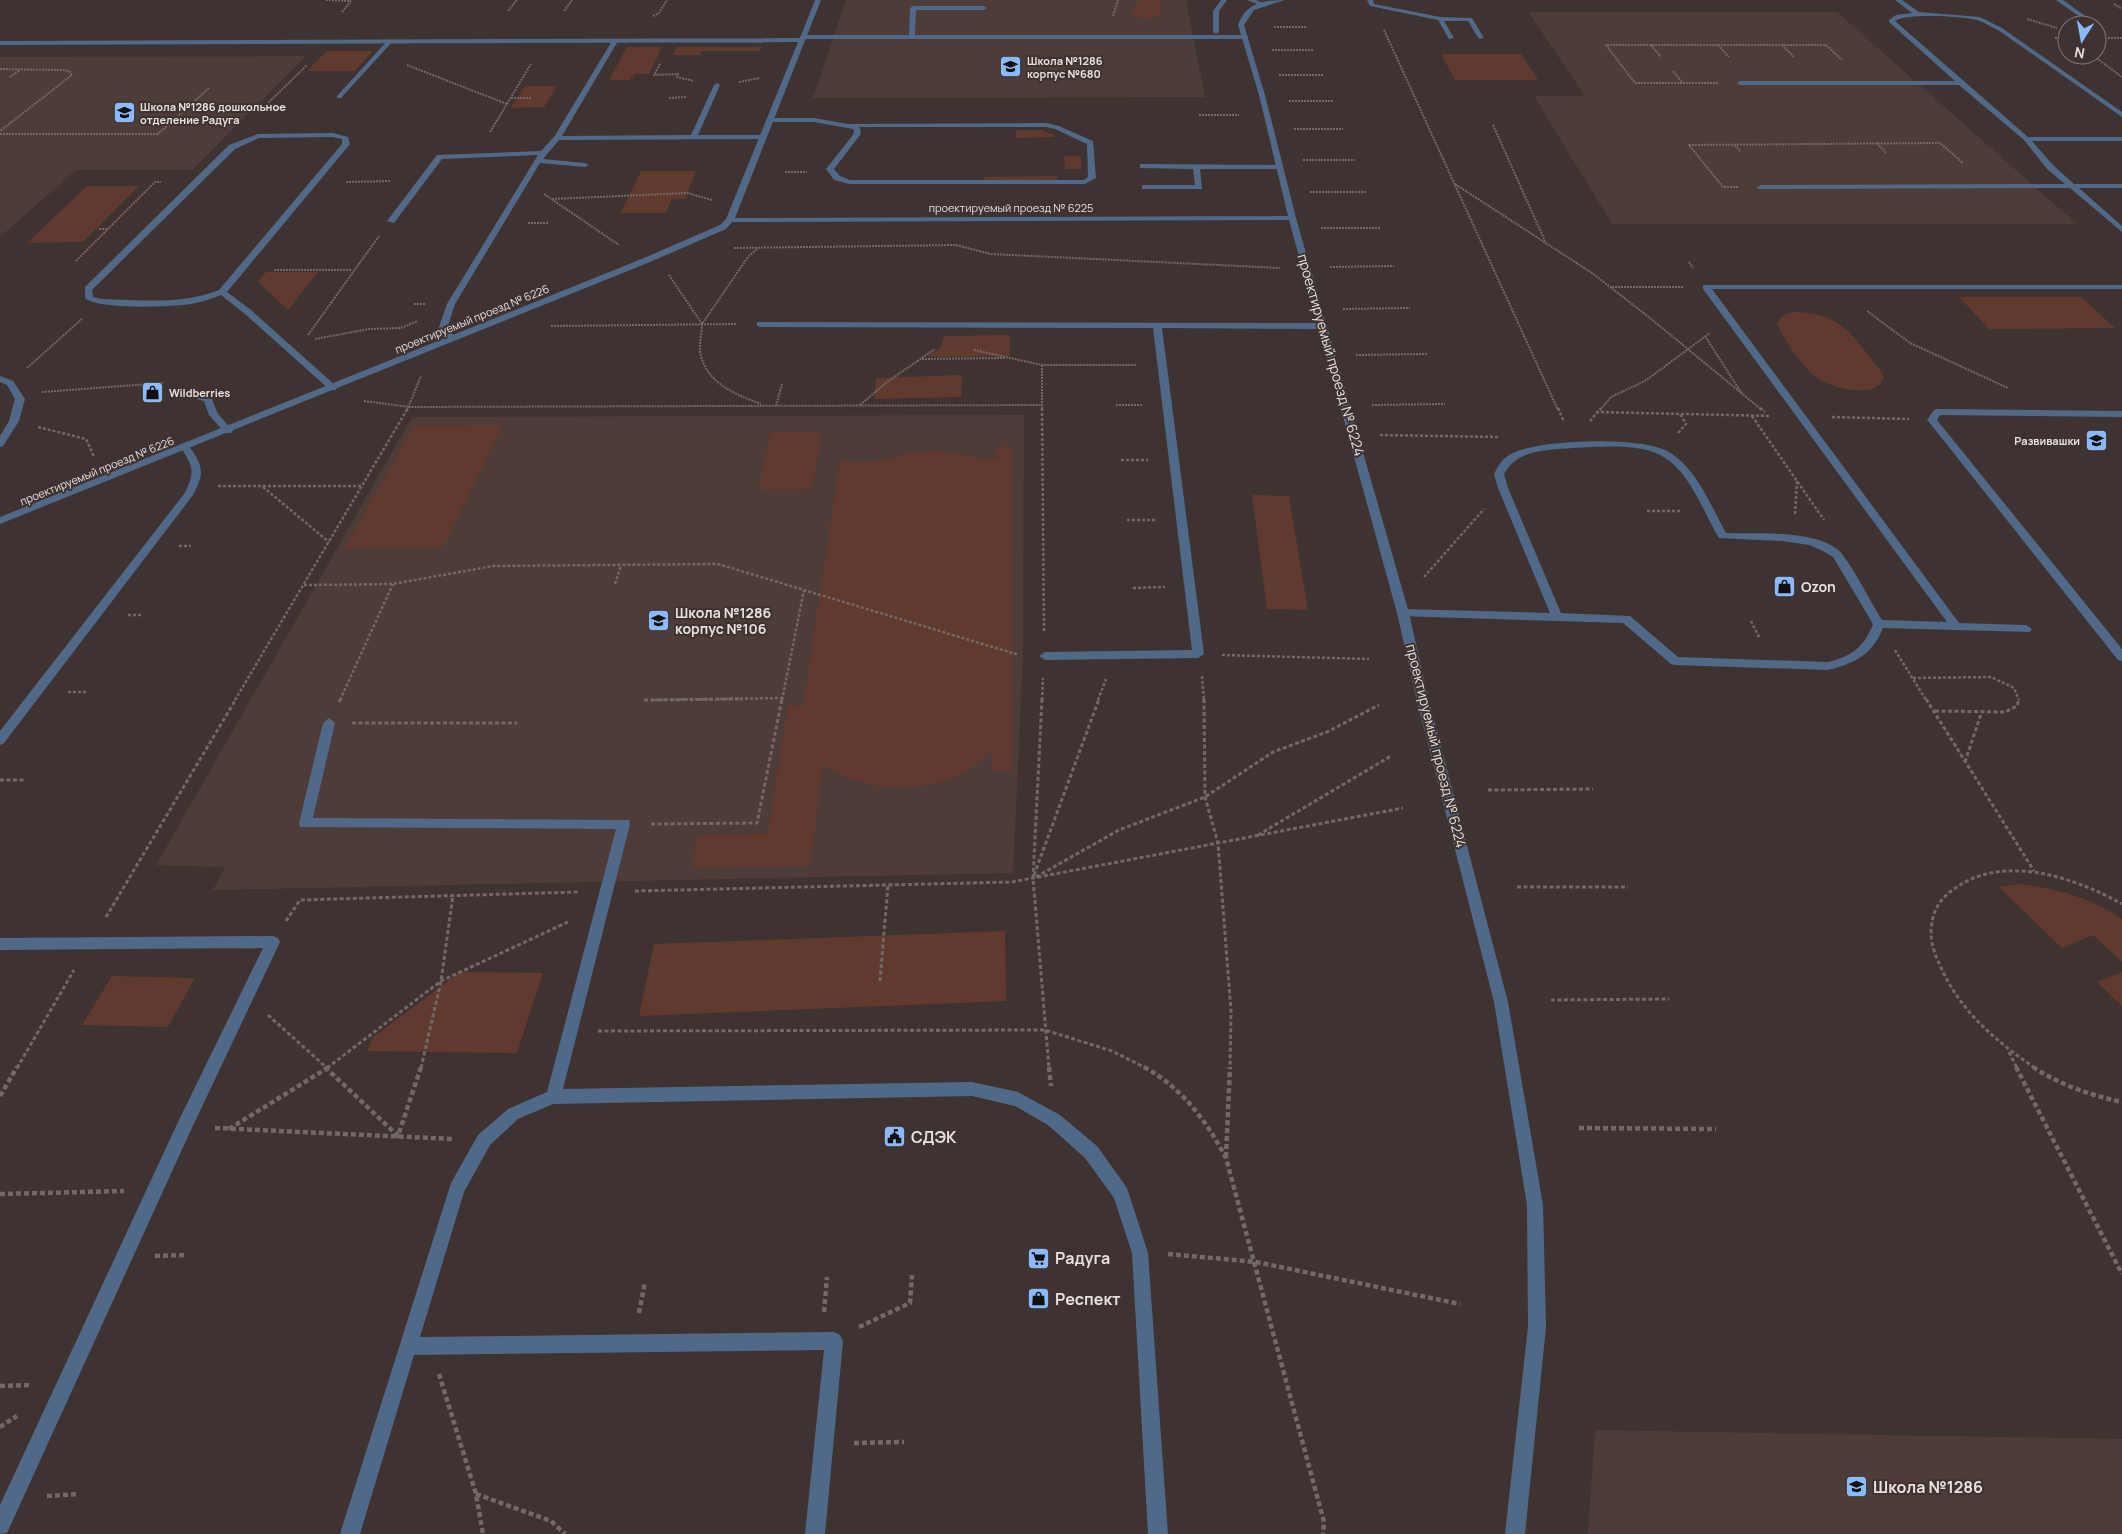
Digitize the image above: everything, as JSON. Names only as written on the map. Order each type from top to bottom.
[{"type":"street","points":[[730,220],[818,0]]},
{"type":"street","points":[[1216,32],[1216,11],[1224,0]]},
{"type":"street","points":[[1250,0],[1262,4]]},
{"type":"street","name":"проектируемый проезд № 6224","points":[[1282,0],[1255,5],[1244,14],[1241,25],[1262,95],[1278,167],[1292,218],[1404,613],[1424,706],[1501,1002],[1535,1205],[1538,1327],[1515,1534]]},
{"type":"street","points":[[1898,0],[1917,14]]},
{"type":"street","points":[[2059,0],[2081,15]]},
{"type":"street","points":[[1371,2],[1440,19],[1470,19],[1481,38]]},
{"type":"street","points":[[912,37],[913,8],[984,8]]},
{"type":"street","points":[[2122,115],[1989,22],[1962,15],[1917,14],[1898,16],[1891,21],[2026,140],[2050,167],[2122,230]]},
{"type":"street","points":[[1440,19],[1451,38]]},
{"type":"street","points":[[0,43],[615,41],[912,37],[1245,38]]},
{"type":"street","points":[[339,97],[390,41]]},
{"type":"street","points":[[453,338],[442,330],[448,312],[540,157],[557,138],[615,41]]},
{"type":"street","points":[[1740,83],[1961,83]]},
{"type":"street","points":[[694,137],[717,85]]},
{"type":"street","points":[[770,120],[814,120],[851,126],[1052,125],[1090,143],[1092,178],[1085,182],[849,182],[837,178],[830,169],[856,135],[856,128],[851,126]]},
{"type":"street","points":[[333,135],[346,138],[346,144],[222,292],[206,300],[184,303],[101,302],[88,298],[88,289],[232,147],[244,141],[258,136],[333,135]]},
{"type":"street","points":[[557,138],[762,137]]},
{"type":"street","points":[[2026,140],[2122,139]]},
{"type":"street","points":[[391,221],[440,157],[540,157],[585,164]]},
{"type":"street","points":[[1143,166],[1278,167]]},
{"type":"street","points":[[1145,187],[1199,187],[1196,166]]},
{"type":"street","points":[[1761,187],[2069,184],[2122,186]]},
{"type":"street","name":"проектируемый проезд № 6225","points":[[730,220],[1292,218]]},
{"type":"street","name":"проектируемый проезд № 6226","points":[[0,521],[186,448],[656,257],[710,233],[730,220]]},
{"type":"street","points":[[1706,288],[2122,287]]},
{"type":"street","points":[[1706,288],[1956,627]]},
{"type":"street","points":[[222,292],[248,312],[333,388]]},
{"type":"street","points":[[760,324],[1322,326]]},
{"type":"street","points":[[1045,656],[1198,654],[1157,325]]},
{"type":"street","points":[[0,379],[10,383],[20,399],[14,421],[0,444]]},
{"type":"street","points":[[183,393],[199,395],[208,399],[214,415],[228,431]]},
{"type":"street","points":[[2122,414],[1937,412],[1932,420],[2122,656]]},
{"type":"street","points":[[1404,613],[1557,616],[1626,620],[1675,661],[1828,666],[1844,663],[1858,655],[1874,640],[1879,624],[1837,555],[1827,547],[1811,541],[1793,539],[1723,536],[1681,466],[1663,452],[1635,447],[1574,444],[1524,452],[1505,461],[1499,474],[1503,488],[1557,616]]},
{"type":"street","points":[[0,740],[193,487],[198,479],[198,466],[186,448]]},
{"type":"street","points":[[1879,624],[2026,630]]},
{"type":"street","points":[[329,723],[304,823],[624,824],[553,1098]]},
{"type":"street","points":[[0,944],[272,942],[184,1126],[0,1526]]},
{"type":"street","points":[[350,1534],[457,1189],[484,1140],[513,1114],[553,1098],[972,1089],[1018,1099],[1054,1120],[1091,1152],[1122,1194],[1140,1253],[1158,1534]]},
{"type":"street","points":[[408,1346],[834,1341],[814,1534]]},
{"type":"path","points":[[326,0],[351,0]]},
{"type":"path","points":[[342,12],[351,0]]},
{"type":"path","points":[[508,11],[517,0]]},
{"type":"path","points":[[570,10],[565,10],[572,0]]},
{"type":"path","points":[[1371,2],[1574,444]]},
{"type":"path","points":[[2114,4],[2122,9]]},
{"type":"path","points":[[1266,27],[1306,27]]},
{"type":"path","points":[[1740,83],[1635,83],[1606,45],[1826,45],[1866,83]]},
{"type":"path","points":[[1651,45],[1661,57]]},
{"type":"path","points":[[1718,45],[1729,57]]},
{"type":"path","points":[[1782,45],[1794,57]]},
{"type":"path","points":[[1272,50],[1314,50]]},
{"type":"path","points":[[378,54],[507,104]]},
{"type":"path","points":[[244,141],[243,128],[311,60]]},
{"type":"path","points":[[662,60],[654,75],[678,74],[677,77],[717,85]]},
{"type":"path","points":[[476,156],[533,61]]},
{"type":"path","points":[[0,69],[61,70],[69,71],[72,75],[0,131]]},
{"type":"path","points":[[10,77],[20,70]]},
{"type":"path","points":[[1672,71],[1682,83]]},
{"type":"path","points":[[1271,75],[1323,75]]},
{"type":"path","points":[[0,134],[158,134],[209,88]]},
{"type":"path","points":[[511,98],[532,98]]},
{"type":"path","points":[[1288,101],[1333,101]]},
{"type":"path","points":[[1199,115],[1239,114]]},
{"type":"path","points":[[1493,125],[1546,241]]},
{"type":"path","points":[[1287,129],[1343,129]]},
{"type":"path","points":[[1877,143],[1886,153]]},
{"type":"path","points":[[1761,187],[1723,187],[1688,145],[1940,143],[1988,185]]},
{"type":"path","points":[[1735,145],[1741,152]]},
{"type":"path","points":[[1297,160],[1354,160]]},
{"type":"path","points":[[785,172],[790,172]]},
{"type":"path","points":[[314,182],[421,181]]},
{"type":"path","points":[[526,182],[620,246]]},
{"type":"path","points":[[1454,183],[1546,241],[1612,287],[1689,349],[1724,382],[1770,416]]},
{"type":"path","points":[[1307,192],[1367,192]]},
{"type":"path","points":[[552,200],[688,193],[710,200]]},
{"type":"path","points":[[391,221],[353,270],[304,340],[369,329],[402,328],[424,318],[448,312]]},
{"type":"path","points":[[1318,228],[1380,228]]},
{"type":"path","points":[[764,242],[748,257],[702,324],[701,356],[711,374],[730,392],[764,406]]},
{"type":"path","points":[[728,248],[956,245],[991,254],[1280,268]]},
{"type":"path","points":[[1329,267],[1394,266]]},
{"type":"path","points":[[242,269],[353,270]]},
{"type":"path","points":[[668,273],[702,324]]},
{"type":"path","points":[[1612,287],[1706,288]]},
{"type":"path","points":[[1835,288],[1910,342],[2015,391],[2038,412]]},
{"type":"path","points":[[10,383],[101,302]]},
{"type":"path","points":[[1342,309],[1410,308]]},
{"type":"path","points":[[1574,444],[1596,412],[1611,397],[1645,381],[1729,319]]},
{"type":"path","points":[[547,326],[760,324]]},
{"type":"path","points":[[1706,336],[1744,396]]},
{"type":"path","points":[[859,406],[887,382],[932,353],[940,343]]},
{"type":"path","points":[[967,348],[1042,365],[1162,364]]},
{"type":"path","points":[[1356,355],[1427,354]]},
{"type":"path","points":[[921,359],[1011,358]]},
{"type":"path","points":[[1042,365],[1045,656],[1033,878],[1054,1120]]},
{"type":"path","points":[[0,1096],[363,486],[409,407],[422,373]]},
{"type":"path","points":[[20,399],[46,391],[135,384],[176,383],[183,393]]},
{"type":"path","points":[[776,406],[782,384]]},
{"type":"path","points":[[356,400],[409,407],[1042,404]]},
{"type":"path","points":[[1372,405],[1445,404]]},
{"type":"path","points":[[1596,412],[1932,420]]},
{"type":"path","points":[[1752,415],[1840,541],[1837,555]]},
{"type":"path","points":[[14,421],[86,439],[97,462]]},
{"type":"path","points":[[1353,434],[1502,437]]},
{"type":"path","points":[[1793,539],[1797,480]]},
{"type":"path","points":[[263,486],[330,542]]},
{"type":"path","points":[[193,487],[363,486]]},
{"type":"path","points":[[1424,577],[1503,488]]},
{"type":"path","points":[[1646,511],[1708,511]]},
{"type":"path","points":[[304,585],[393,584],[492,566],[718,564],[1023,656]]},
{"type":"path","points":[[615,584],[621,565]]},
{"type":"path","points":[[393,584],[329,723],[517,723]]},
{"type":"path","points":[[624,824],[757,824],[804,590]]},
{"type":"path","points":[[1879,624],[2034,872]]},
{"type":"path","points":[[1226,1158],[1230,1110],[1231,1011],[1218,843],[1204,797],[1204,689],[1198,654],[1369,659]]},
{"type":"path","points":[[1033,878],[1115,655]]},
{"type":"path","points":[[1913,678],[1992,677],[2014,688],[2020,699],[2012,710],[1934,712]]},
{"type":"path","points":[[644,700],[782,698]]},
{"type":"path","points":[[1033,878],[1119,830],[1204,797],[1274,752],[1327,732],[1379,704]]},
{"type":"path","points":[[1965,762],[1982,711]]},
{"type":"path","points":[[1257,836],[1391,756]]},
{"type":"path","points":[[0,780],[25,780]]},
{"type":"path","points":[[1488,790],[1593,789]]},
{"type":"path","points":[[272,942],[300,900],[453,895],[604,899],[888,885],[1012,882],[1403,808]]},
{"type":"path","points":[[2122,904],[2075,882],[2034,872],[1992,871],[1958,882],[1937,904],[1931,935],[1941,973],[1962,1005],[2008,1051],[2058,1082],[2112,1101],[2122,1102]]},
{"type":"path","points":[[880,980],[888,885]]},
{"type":"path","points":[[1517,887],[1628,887]]},
{"type":"path","points":[[398,1136],[426,1053],[441,981],[453,895]]},
{"type":"path","points":[[229,1129],[327,1068],[441,981],[604,899]]},
{"type":"path","points":[[247,997],[327,1068],[398,1136]]},
{"type":"path","points":[[1551,1000],[1669,1000]]},
{"type":"path","points":[[2008,1051],[2122,1274]]},
{"type":"path","points":[[184,1126],[484,1140]]},
{"type":"path","points":[[1579,1128],[1716,1129]]},
{"type":"path","points":[[0,1194],[154,1191]]},
{"type":"path","points":[[1140,1253],[1256,1262],[1460,1304]]},
{"type":"path","points":[[834,1341],[910,1303],[912,1275]]},
{"type":"path","points":[[433,1346],[440,1382],[476,1494],[483,1534]]},
{"type":"path","points":[[824,1444],[904,1442]]},
{"type":"path","points":[[476,1494],[552,1521],[566,1534]]},
{"type":"shaded area","name":"Школа №1286 корпус №680","points":[[846,0],[1186,0],[1205,97],[813,98]]},
{"type":"shaded area","points":[[1139,0],[1159,0],[1161,13],[1158,16],[1147,19],[1139,18],[1132,14]]},
{"type":"shaded area","points":[[1528,12],[1837,12],[2077,224],[1612,224],[1534,96],[1585,96]]},
{"type":"shaded area","points":[[627,47],[662,47],[649,74],[634,74],[630,80],[609,80]]},
{"type":"shaded area","points":[[677,47],[761,47],[760,51],[702,51],[700,55],[673,55]]},
{"type":"shaded area","points":[[327,51],[373,51],[355,71],[307,71]]},
{"type":"shaded area","points":[[1441,54],[1521,54],[1538,80],[1455,80]]},
{"type":"shaded area","name":"Школа №1286 дошкольное отделение Радуга","points":[[306,56],[192,170],[76,170],[0,237],[0,57]]},
{"type":"shaded area","points":[[525,86],[557,86],[544,107],[511,108]]},
{"type":"shaded area","points":[[1016,130],[1042,130],[1054,135],[1054,137],[1016,138]]},
{"type":"shaded area","points":[[1064,156],[1081,156],[1081,169],[1065,169]]},
{"type":"shaded area","points":[[641,171],[696,171],[685,199],[672,199],[666,213],[621,213]]},
{"type":"shaded area","points":[[1057,176],[1057,180],[984,180],[984,177]]},
{"type":"shaded area","points":[[87,186],[139,186],[83,242],[27,243]]},
{"type":"shaded area","points":[[266,272],[318,272],[288,310],[258,282]]},
{"type":"shaded area","points":[[1959,297],[2081,297],[2115,328],[1989,329]]},
{"type":"shaded area","points":[[1795,312],[1824,316],[1845,329],[1854,337],[1880,370],[1884,377],[1880,384],[1872,389],[1853,390],[1832,385],[1811,373],[1794,352],[1777,324],[1784,315]]},
{"type":"shaded area","points":[[1010,335],[1010,356],[927,357],[941,347],[944,336]]},
{"type":"shaded area","points":[[962,375],[961,397],[874,399],[876,378]]},
{"type":"shaded area","name":"Школа №1286 корпус №106","points":[[1024,415],[1023,656],[1013,873],[213,890],[225,867],[156,865],[412,417]]},
{"type":"shaded area","points":[[503,425],[443,548],[344,549],[414,426]]},
{"type":"shaded area","points":[[771,432],[822,432],[812,489],[758,490]]},
{"type":"shaded area","points":[[997,447],[1013,447],[1013,770],[992,771],[993,749],[976,765],[956,776],[935,784],[888,787],[865,783],[843,775],[823,764],[810,866],[692,868],[698,835],[768,834],[788,706],[803,706],[840,461],[874,462],[915,452],[928,451],[997,459]]},
{"type":"shaded area","points":[[1252,495],[1289,496],[1308,610],[1267,609]]},
{"type":"shaded area","points":[[2019,884],[2073,895],[2098,905],[2122,919],[2122,962],[2093,935],[2062,948],[1999,887]]},
{"type":"shaded area","points":[[1005,931],[1006,1001],[639,1016],[654,944]]},
{"type":"shaded area","points":[[460,972],[543,973],[517,1053],[367,1051],[372,1038]]},
{"type":"shaded area","points":[[2122,972],[2122,1006],[2097,982]]},
{"type":"shaded area","points":[[112,976],[195,978],[168,1027],[82,1025]]},
{"type":"shaded area","name":"Школа №1286","points":[[1595,1430],[2122,1439],[2122,1534],[1588,1534]]},
{"type":"place","name":"Школа №1286 корпус №680","points":[[1011,67]]},
{"type":"place","name":"Школа №1286 дошкольное отделение Радуга","points":[[124,113]]},
{"type":"place","name":"Wildberries","points":[[153,393]]},
{"type":"place","name":"Развивашки","points":[[2096,441]]},
{"type":"place","name":"Ozon","points":[[1785,587]]},
{"type":"place","name":"Школа №1286 корпус №106","points":[[659,621]]},
{"type":"place","name":"СДЭК","points":[[895,1137]]},
{"type":"place","name":"Радуга","points":[[1039,1258]]},
{"type":"place","name":"Респект","points":[[1039,1299]]},
{"type":"place","name":"Школа №1286","points":[[1857,1487]]}]
